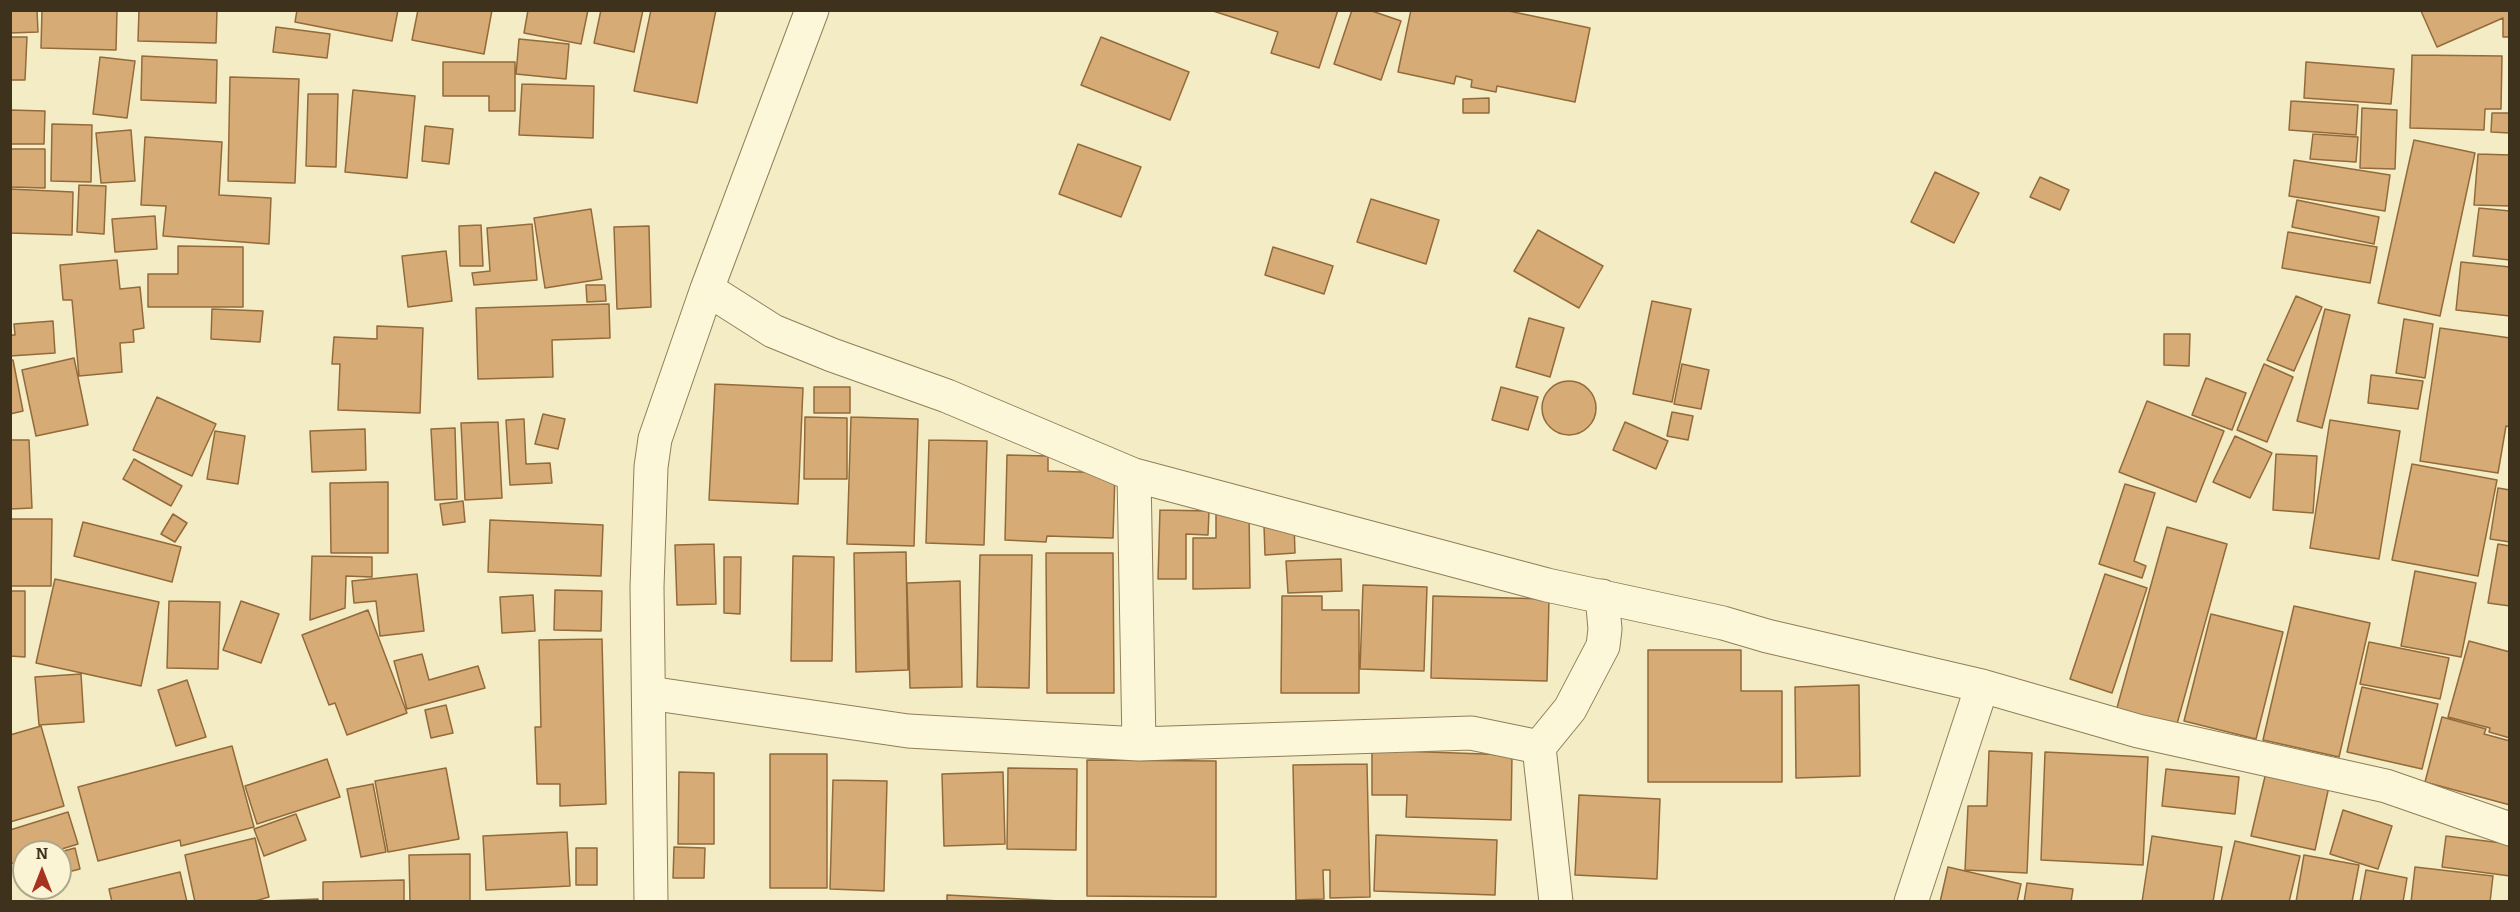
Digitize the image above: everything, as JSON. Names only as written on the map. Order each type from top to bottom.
[{"type":"street","points":[[651,902],[646,587],[651,467],[655,439],[707,289],[812,10]]},
{"type":"street","points":[[707,289],[773,331],[832,356],[946,396],[1134,475],[1547,585],[1724,623],[1767,636],[1982,686],[2138,731],[2386,786],[2510,829]]},
{"type":"street","points":[[1134,475],[1139,744]]},
{"type":"street","points":[[1556,902],[1539,747],[1570,709],[1603,646],[1605,629],[1602,596]]},
{"type":"street","points":[[1911,902],[1982,686]]},
{"type":"street","points":[[649,693],[908,731],[1139,744],[1471,734],[1539,747]]},
{"type":"building","points":[[10,10],[37,10],[38,32],[10,33]]},
{"type":"building","points":[[42,10],[117,10],[116,50],[41,48]]},
{"type":"building","points":[[139,10],[217,10],[216,43],[138,41]]},
{"type":"building","points":[[297,10],[398,10],[392,41],[295,22]]},
{"type":"building","points":[[418,10],[492,10],[484,54],[412,40]]},
{"type":"building","points":[[528,10],[588,10],[581,44],[524,33]]},
{"type":"building","points":[[601,10],[643,10],[634,52],[594,43]]},
{"type":"building","points":[[651,10],[716,10],[697,103],[634,91]]},
{"type":"building","points":[[1210,10],[1338,10],[1319,68],[1271,53],[1278,32]]},
{"type":"building","points":[[1352,10],[1369,10],[1401,21],[1381,80],[1334,64]]},
{"type":"building","points":[[1411,10],[1504,10],[1590,28],[1575,102],[1497,86],[1496,92],[1471,87],[1472,80],[1456,76],[1454,84],[1398,72]]},
{"type":"building","points":[[2510,10],[2510,37],[2503,37],[2503,18],[2437,47],[2421,11]]},
{"type":"building","points":[[276,27],[330,34],[327,58],[273,52]]},
{"type":"building","points":[[10,37],[27,37],[25,80],[10,80]]},
{"type":"building","points":[[1101,37],[1189,72],[1170,120],[1081,85]]},
{"type":"building","points":[[519,39],[569,44],[566,79],[516,74]]},
{"type":"building","points":[[2412,55],[2502,56],[2501,109],[2485,109],[2484,130],[2410,128]]},
{"type":"building","points":[[142,56],[217,60],[216,103],[141,100]]},
{"type":"building","points":[[100,57],[135,61],[127,118],[93,114]]},
{"type":"building","points":[[443,62],[515,62],[515,111],[489,111],[489,96],[443,96]]},
{"type":"building","points":[[2306,62],[2394,69],[2391,104],[2304,98]]},
{"type":"building","points":[[230,77],[299,79],[295,183],[228,181]]},
{"type":"building","points":[[522,84],[594,86],[593,138],[519,135]]},
{"type":"building","points":[[353,90],[415,96],[407,178],[345,172]]},
{"type":"building","points":[[308,94],[338,94],[336,167],[306,166]]},
{"type":"building","points":[[1489,98],[1489,113],[1463,113],[1463,99]]},
{"type":"building","points":[[2291,101],[2358,105],[2356,135],[2289,130]]},
{"type":"building","points":[[2362,108],[2397,110],[2395,169],[2360,168]]},
{"type":"building","points":[[10,110],[45,111],[44,144],[10,144]]},
{"type":"building","points":[[2492,113],[2510,113],[2510,133],[2491,132]]},
{"type":"building","points":[[52,124],[92,125],[91,182],[51,181]]},
{"type":"building","points":[[425,126],[453,129],[449,164],[422,161]]},
{"type":"building","points":[[131,130],[135,181],[101,183],[96,133]]},
{"type":"building","points":[[2313,134],[2358,137],[2356,162],[2310,159]]},
{"type":"building","points":[[145,137],[222,142],[219,195],[271,198],[269,244],[163,236],[166,206],[141,205]]},
{"type":"building","points":[[2414,140],[2475,153],[2440,316],[2378,303]]},
{"type":"building","points":[[1078,144],[1141,167],[1121,217],[1059,194]]},
{"type":"building","points":[[10,149],[45,149],[45,188],[10,187]]},
{"type":"building","points":[[2478,154],[2510,155],[2510,206],[2474,205]]},
{"type":"building","points":[[2294,160],[2390,175],[2385,211],[2289,196]]},
{"type":"building","points":[[1935,172],[1979,193],[1954,243],[1911,222]]},
{"type":"building","points":[[2040,177],[2069,190],[2060,210],[2030,197]]},
{"type":"building","points":[[79,185],[106,186],[104,234],[77,232]]},
{"type":"building","points":[[10,189],[73,192],[72,235],[10,233]]},
{"type":"building","points":[[1371,199],[1439,220],[1426,264],[1357,242]]},
{"type":"building","points":[[2297,200],[2379,217],[2374,244],[2292,227]]},
{"type":"building","points":[[2479,208],[2510,211],[2510,260],[2473,256]]},
{"type":"building","points":[[591,209],[602,279],[545,288],[534,218]]},
{"type":"building","points":[[155,216],[157,249],[115,252],[112,219]]},
{"type":"building","points":[[532,224],[537,280],[474,285],[472,273],[490,271],[487,228]]},
{"type":"building","points":[[481,225],[483,266],[460,266],[459,226]]},
{"type":"building","points":[[649,226],[651,307],[617,309],[614,227]]},
{"type":"building","points":[[1538,230],[1603,266],[1579,308],[1514,271]]},
{"type":"building","points":[[2288,232],[2377,247],[2370,283],[2282,268]]},
{"type":"building","points":[[178,246],[243,247],[243,307],[148,307],[148,274],[178,274]]},
{"type":"building","points":[[1273,247],[1333,266],[1324,294],[1265,275]]},
{"type":"building","points":[[446,251],[452,301],[408,307],[402,256]]},
{"type":"building","points":[[117,260],[120,289],[140,287],[144,328],[133,330],[134,342],[120,343],[122,372],[79,376],[72,300],[63,300],[60,265]]},
{"type":"building","points":[[2461,262],[2510,267],[2510,316],[2456,310]]},
{"type":"building","points":[[586,285],[605,285],[606,301],[587,302]]},
{"type":"building","points":[[2296,296],[2322,307],[2294,371],[2267,360]]},
{"type":"building","points":[[1652,301],[1691,309],[1672,402],[1633,394]]},
{"type":"building","points":[[609,304],[610,338],[552,340],[553,377],[478,379],[476,308]]},
{"type":"building","points":[[212,309],[263,311],[260,342],[211,339]]},
{"type":"building","points":[[2325,309],[2350,315],[2322,428],[2297,421]]},
{"type":"building","points":[[1529,318],[1564,328],[1550,377],[1516,367]]},
{"type":"building","points":[[2404,319],[2433,324],[2425,378],[2396,373]]},
{"type":"building","points":[[53,321],[55,353],[10,356],[10,335],[15,335],[14,324]]},
{"type":"building","points":[[377,326],[423,328],[420,413],[338,410],[340,364],[332,364],[334,337],[377,339]]},
{"type":"building","points":[[2440,328],[2510,338],[2510,427],[2506,426],[2498,473],[2420,461]]},
{"type":"building","points":[[2164,334],[2190,334],[2189,366],[2164,365]]},
{"type":"building","points":[[74,358],[88,425],[36,436],[22,370]]},
{"type":"building","points":[[10,360],[13,360],[23,411],[10,414]]},
{"type":"building","points":[[1682,364],[1709,370],[1701,409],[1674,404]]},
{"type":"building","points":[[2264,364],[2293,377],[2267,442],[2237,430]]},
{"type":"building","points":[[2371,375],[2423,381],[2418,409],[2368,403]]},
{"type":"building","points":[[2206,378],[2246,393],[2232,430],[2192,415]]},
{"type":"building","points":[[1564,381],[1574,381],[1584,385],[1592,393],[1596,408],[1592,423],[1584,431],[1574,435],[1564,435],[1554,431],[1546,423],[1542,413],[1542,403],[1546,393],[1554,385]]},
{"type":"building","points":[[715,384],[803,388],[798,504],[709,500]]},
{"type":"building","points":[[814,387],[850,387],[850,413],[814,413]]},
{"type":"building","points":[[1501,387],[1538,397],[1528,430],[1492,420]]},
{"type":"building","points":[[157,397],[216,424],[192,476],[133,450]]},
{"type":"building","points":[[2147,401],[2224,431],[2196,502],[2119,472]]},
{"type":"building","points":[[1672,412],[1693,416],[1688,440],[1667,436]]},
{"type":"building","points":[[543,414],[565,419],[558,449],[535,444]]},
{"type":"building","points":[[805,417],[847,418],[847,479],[804,479]]},
{"type":"building","points":[[851,417],[918,419],[914,546],[847,544]]},
{"type":"building","points":[[524,419],[526,464],[550,463],[552,483],[510,485],[506,420]]},
{"type":"building","points":[[2330,420],[2400,431],[2379,559],[2310,548]]},
{"type":"building","points":[[498,422],[502,498],[465,500],[461,423]]},
{"type":"building","points":[[1625,422],[1668,441],[1656,469],[1613,450]]},
{"type":"building","points":[[455,428],[457,499],[435,500],[431,429]]},
{"type":"building","points":[[365,429],[366,470],[312,472],[310,431]]},
{"type":"building","points":[[215,431],[245,436],[238,484],[207,479]]},
{"type":"building","points":[[2235,436],[2272,453],[2250,498],[2213,482]]},
{"type":"building","points":[[10,440],[29,440],[32,508],[10,509]]},
{"type":"building","points":[[929,440],[987,441],[984,545],[926,543]]},
{"type":"building","points":[[2276,454],[2317,456],[2313,513],[2273,510]]},
{"type":"building","points":[[1007,455],[1048,456],[1048,471],[1115,473],[1113,538],[1047,536],[1046,542],[1005,540]]},
{"type":"building","points":[[134,459],[182,486],[171,506],[123,479]]},
{"type":"building","points":[[2412,464],[2497,480],[2478,576],[2392,560]]},
{"type":"building","points":[[388,482],[388,553],[331,553],[330,483]]},
{"type":"building","points":[[2125,484],[2155,493],[2134,561],[2146,566],[2142,578],[2099,564]]},
{"type":"building","points":[[2498,488],[2510,490],[2510,542],[2490,539]]},
{"type":"building","points":[[463,501],[465,522],[443,525],[440,504]]},
{"type":"building","points":[[1160,510],[1209,511],[1208,535],[1186,534],[1186,579],[1158,579]]},
{"type":"building","points":[[1216,510],[1249,510],[1250,588],[1193,589],[1193,538],[1216,538]]},
{"type":"building","points":[[173,514],[187,523],[175,542],[161,534]]},
{"type":"building","points":[[10,519],[52,519],[51,586],[10,586]]},
{"type":"building","points":[[490,520],[603,525],[601,576],[488,572]]},
{"type":"building","points":[[83,522],[181,547],[172,582],[74,556]]},
{"type":"building","points":[[1294,523],[1295,553],[1265,555],[1264,525]]},
{"type":"building","points":[[2167,527],[2227,544],[2175,731],[2115,715]]},
{"type":"building","points":[[714,544],[716,604],[677,605],[675,545]]},
{"type":"building","points":[[2498,544],[2510,546],[2510,606],[2488,603]]},
{"type":"building","points":[[906,552],[908,670],[856,672],[854,553]]},
{"type":"building","points":[[1046,553],[1113,553],[1114,693],[1047,693]]},
{"type":"building","points":[[980,555],[1032,555],[1029,688],[977,687]]},
{"type":"building","points":[[312,556],[372,557],[372,577],[346,576],[345,608],[310,620]]},
{"type":"building","points":[[793,556],[834,557],[832,661],[791,661]]},
{"type":"building","points":[[724,557],[741,557],[740,614],[724,613]]},
{"type":"building","points":[[1341,559],[1342,591],[1288,593],[1286,561]]},
{"type":"building","points":[[2415,571],[2476,583],[2461,657],[2401,646]]},
{"type":"building","points":[[417,574],[424,631],[380,636],[376,601],[354,603],[352,581]]},
{"type":"building","points":[[2105,574],[2147,588],[2112,693],[2070,679]]},
{"type":"building","points":[[55,579],[159,602],[141,686],[36,663]]},
{"type":"building","points":[[960,581],[962,687],[910,688],[907,583]]},
{"type":"building","points":[[1363,585],[1427,587],[1424,671],[1360,669]]},
{"type":"building","points":[[555,590],[602,591],[601,631],[554,630]]},
{"type":"building","points":[[10,591],[25,591],[25,657],[10,656]]},
{"type":"building","points":[[533,595],[535,631],[502,633],[500,597]]},
{"type":"building","points":[[1282,596],[1322,596],[1322,610],[1359,610],[1359,693],[1281,693]]},
{"type":"building","points":[[1433,596],[1549,599],[1547,681],[1431,678]]},
{"type":"building","points":[[169,601],[220,602],[218,669],[167,668]]},
{"type":"building","points":[[241,601],[279,614],[261,663],[223,650]]},
{"type":"building","points":[[2294,606],[2370,623],[2339,757],[2263,740]]},
{"type":"building","points":[[368,610],[407,713],[347,735],[335,703],[329,705],[302,635]]},
{"type":"building","points":[[2211,614],[2283,632],[2256,739],[2184,721]]},
{"type":"building","points":[[602,639],[606,804],[560,806],[560,784],[537,784],[535,727],[541,727],[539,640]]},
{"type":"building","points":[[2469,641],[2510,652],[2510,738],[2489,732],[2490,728],[2448,717]]},
{"type":"building","points":[[2369,642],[2449,658],[2440,699],[2360,684]]},
{"type":"building","points":[[1648,650],[1741,650],[1741,691],[1782,691],[1782,782],[1648,782]]},
{"type":"building","points":[[422,654],[429,680],[478,666],[485,688],[407,709],[394,661]]},
{"type":"building","points":[[81,674],[84,722],[39,725],[35,677]]},
{"type":"building","points":[[187,680],[206,737],[176,746],[158,690]]},
{"type":"building","points":[[1859,685],[1860,776],[1796,778],[1795,687]]},
{"type":"building","points":[[2362,687],[2438,704],[2422,769],[2347,752]]},
{"type":"building","points":[[446,705],[453,733],[431,738],[425,710]]},
{"type":"building","points":[[2442,717],[2486,729],[2484,734],[2510,741],[2510,805],[2425,782]]},
{"type":"building","points":[[41,726],[64,806],[10,822],[10,735]]},
{"type":"building","points":[[232,746],[254,827],[181,846],[180,840],[98,861],[78,787]]},
{"type":"building","points":[[1372,750],[1512,755],[1511,820],[1406,817],[1407,795],[1372,795]]},
{"type":"building","points":[[1989,751],[2032,753],[2027,873],[1965,870],[1968,806],[1987,806]]},
{"type":"building","points":[[2045,752],[2148,757],[2143,865],[2041,860]]},
{"type":"building","points":[[770,754],[827,754],[827,888],[770,888]]},
{"type":"building","points":[[327,759],[340,797],[257,824],[245,786]]},
{"type":"building","points":[[1087,760],[1216,761],[1216,897],[1087,896]]},
{"type":"building","points":[[1367,764],[1370,897],[1330,898],[1330,870],[1323,870],[1324,899],[1296,900],[1293,765]]},
{"type":"building","points":[[446,768],[459,839],[388,852],[375,781]]},
{"type":"building","points":[[1008,768],[1077,769],[1076,850],[1007,849]]},
{"type":"building","points":[[2267,768],[2330,782],[2315,850],[2251,836]]},
{"type":"building","points":[[2166,769],[2239,777],[2235,814],[2162,806]]},
{"type":"building","points":[[679,772],[714,773],[714,844],[678,844]]},
{"type":"building","points":[[1003,772],[1005,844],[944,846],[942,774]]},
{"type":"building","points":[[833,780],[887,781],[884,891],[830,889]]},
{"type":"building","points":[[373,784],[386,852],[361,857],[347,789]]},
{"type":"building","points":[[1579,795],[1660,799],[1657,879],[1575,875]]},
{"type":"building","points":[[2343,810],[2392,826],[2378,869],[2330,854]]},
{"type":"building","points":[[68,812],[78,844],[72,846],[72,840],[12,840],[12,863],[10,864],[10,830]]},
{"type":"building","points":[[296,814],[306,840],[264,856],[254,829]]},
{"type":"building","points":[[567,832],[570,886],[486,890],[483,836]]},
{"type":"building","points":[[1376,835],[1497,840],[1495,895],[1374,891]]},
{"type":"building","points":[[2152,836],[2222,847],[2213,902],[2142,902]]},
{"type":"building","points":[[2446,836],[2510,844],[2510,876],[2442,867]]},
{"type":"building","points":[[255,838],[269,897],[252,902],[195,902],[185,855]]},
{"type":"building","points":[[2235,841],[2300,856],[2289,902],[2221,902]]},
{"type":"building","points":[[674,847],[705,848],[704,878],[673,878]]},
{"type":"building","points":[[75,848],[80,869],[72,871],[72,849]]},
{"type":"building","points":[[576,848],[597,848],[597,885],[576,885]]},
{"type":"building","points":[[470,854],[470,902],[410,902],[409,855]]},
{"type":"building","points":[[2304,855],[2359,865],[2352,902],[2296,902]]},
{"type":"building","points":[[1948,867],[2021,884],[2017,902],[1940,902]]},
{"type":"building","points":[[2415,867],[2493,876],[2490,902],[2411,902]]},
{"type":"building","points":[[2366,870],[2407,878],[2403,902],[2360,902]]},
{"type":"building","points":[[180,872],[187,902],[112,902],[109,889]]},
{"type":"building","points":[[404,880],[404,902],[323,902],[323,882]]},
{"type":"building","points":[[2027,883],[2073,889],[2071,902],[2024,902]]},
{"type":"building","points":[[947,895],[1079,902],[947,902]]},
{"type":"building","points":[[318,899],[318,902],[267,902],[267,901]]}]
